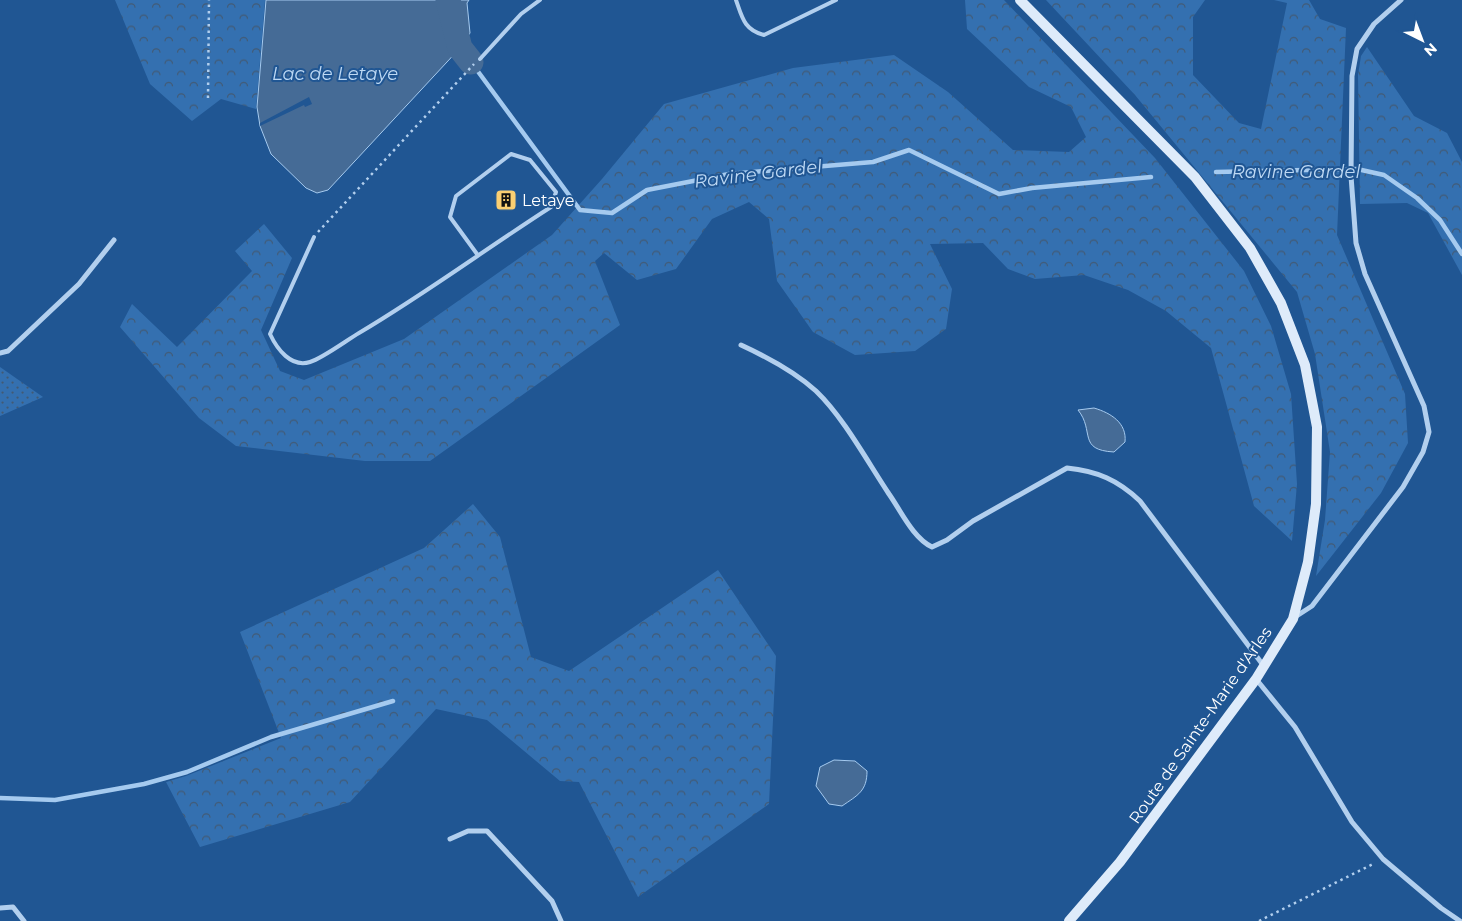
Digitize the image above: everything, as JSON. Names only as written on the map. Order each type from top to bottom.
[{"type":"main road","name":"Route de Sainte-Marie d'Arles","points":[[1020,0],[1195,177],[1250,248],[1281,303],[1305,365],[1317,427],[1316,504],[1308,562],[1293,619],[1256,679],[1120,862],[1069,921]]},
{"type":"street","points":[[1293,619],[1312,606],[1403,487],[1423,452],[1429,432],[1424,406],[1365,274],[1356,243],[1352,176],[1352,76],[1357,49],[1374,24],[1402,0]]},
{"type":"street","points":[[0,352],[8,351],[79,284],[114,240]]},
{"type":"street","points":[[740,345],[766,356],[816,391],[834,413],[924,543],[932,546],[948,540],[973,521],[1067,468],[1107,476],[1125,486],[1140,500],[1263,665]]},
{"type":"street","points":[[1256,679],[1295,727],[1352,822],[1383,859],[1441,908],[1460,921]]},
{"type":"street","points":[[450,839],[468,831],[488,831],[552,900],[561,921]]},
{"type":"street","points":[[0,908],[13,906],[24,921]]},
{"type":"lane","points":[[480,59],[521,14],[540,0]]},
{"type":"lane","points":[[736,0],[745,25],[753,32],[764,35],[836,0]]},
{"type":"lane","points":[[314,237],[270,334],[276,348],[292,360],[309,363],[385,318],[477,254],[551,208],[556,192],[530,160],[511,154],[456,196],[450,217],[477,254]]},
{"type":"path","points":[[208,98],[209,0]]},
{"type":"path","points":[[314,237],[470,68]]},
{"type":"path","points":[[1259,921],[1383,859]]},
{"type":"green space","points":[[115,0],[265,0],[256,109],[221,99],[192,121],[150,84]]},
{"type":"green space","points":[[965,0],[1004,0],[1155,158],[1244,271],[1271,326],[1291,394],[1297,484],[1292,541],[1254,506],[1211,348],[1166,311],[1128,290],[1084,275],[1035,279],[1008,269],[983,243],[930,244],[952,289],[946,329],[915,351],[855,355],[813,332],[777,281],[769,219],[749,202],[712,219],[676,269],[637,280],[604,253],[595,261],[620,325],[430,461],[365,461],[236,446],[199,418],[120,327],[132,304],[177,347],[252,271],[235,251],[264,224],[292,258],[261,330],[280,371],[304,380],[404,339],[552,235],[602,179],[664,104],[793,68],[894,55],[948,92],[1013,150],[1069,152],[1086,137],[1071,107],[1029,87],[967,29]]},
{"type":"green space","points":[[1046,0],[1205,0],[1193,17],[1193,75],[1239,123],[1261,129],[1287,3],[1274,0],[1309,0],[1320,19],[1346,28],[1337,235],[1405,394],[1408,443],[1381,493],[1316,576],[1325,520],[1330,452],[1315,354],[1297,292],[1135,95]]},
{"type":"green space","points":[[1367,47],[1414,116],[1447,133],[1462,162],[1462,275],[1428,213],[1407,203],[1360,204],[1358,75],[1361,56]]},
{"type":"green space","points":[[0,367],[43,397],[0,416]]},
{"type":"green space","points":[[473,504],[500,537],[531,657],[569,671],[718,570],[776,656],[769,804],[638,897],[579,782],[560,781],[487,720],[436,709],[350,802],[200,847],[166,782],[186,776],[281,738],[240,632],[424,548]]},
{"type":"water","name":"Lac de Letaye","points":[[266,0],[469,0],[467,3],[470,33],[460,48],[328,190],[317,193],[306,188],[271,154],[260,126],[257,107]]},
{"type":"water","points":[[1094,408],[1112,416],[1121,424],[1125,435],[1125,442],[1114,452],[1095,448],[1088,438],[1086,425],[1078,410]]},
{"type":"water","points":[[834,760],[855,761],[867,771],[867,778],[861,792],[842,806],[829,804],[816,786],[820,767]]},
{"type":"pier","points":[[309,97],[312,104],[305,107],[304,105],[260,126],[260,123]]},
{"type":"waterway","name":"Ravine Gardel","points":[[448,0],[460,48],[471,62]]},
{"type":"waterway","name":"Ravine Gardel","points":[[471,62],[580,210],[612,213],[647,190],[729,174],[873,162],[909,150],[999,194],[1032,188],[1151,177]]},
{"type":"waterway","name":"Ravine Gardel","points":[[1216,172],[1357,169],[1384,175],[1417,198],[1440,220],[1462,254]]},
{"type":"waterway","points":[[0,798],[55,800],[144,784],[187,772],[271,737],[393,701]]},
{"type":"place","name":"Letaye","points":[[506,200]]}]
